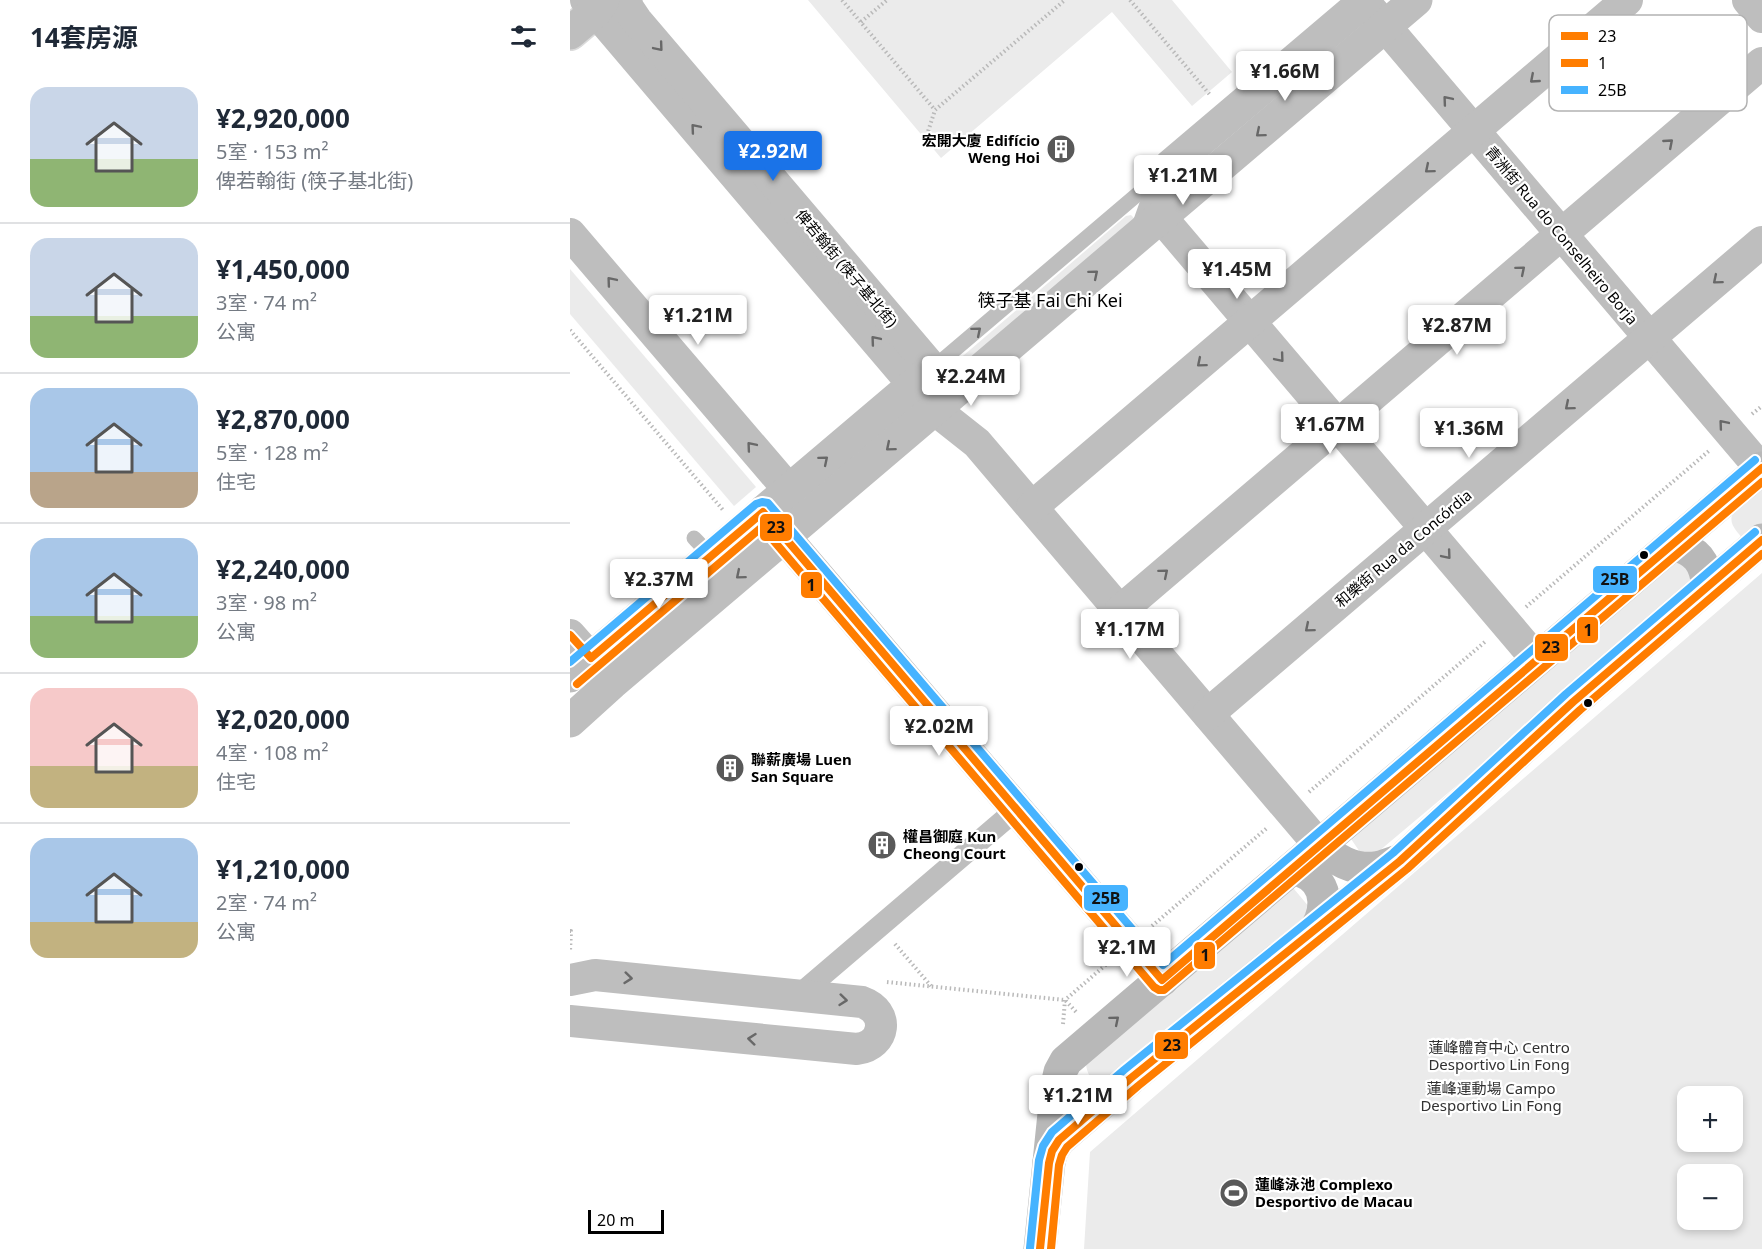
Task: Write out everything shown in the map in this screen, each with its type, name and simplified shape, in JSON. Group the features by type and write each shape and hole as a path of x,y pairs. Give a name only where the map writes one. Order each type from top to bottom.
{"main road":[{"path":"1066,1045 1162,980 1761,468"},
{"path":"1049,1163 1052,1151 1059,1140 1400,861 1573,702 1762,540"},
{"path":"1672,544 1695,554 1707,573 1708,586"},
{"path":"1319,845 1336,859 1355,867 1377,868 1400,861"},
{"path":"1293,869 1302,870 1320,885 1325,908 1316,929"},
{"path":"1066,1045 1070,1070 1075,1082 1094,1098 1106,1100"},
{"path":"1040,1249 1057,1084 1066,1061 1066,1045"}],"street":[{"path":"570,721 1416,0"},
{"path":"1609,15 1627,0"},
{"path":"1748,0 1762,17"},
{"path":"1154,223 1170,166 1364,1"},
{"name":"青洲街 Rua do Conselheiro Borja","path":"1364,1 1761,468"},
{"path":"570,33 602,3 944,401 977,443 1319,845"},
{"path":"1747,76 1762,63"},
{"path":"1032,507 1549,67"},
{"path":"1120,611 1706,111"},
{"path":"1154,223 1249,322 1537,660"},
{"path":"570,234 789,490"},
{"name":"和樂街 Rua da Concórdia","path":"1208,714 1762,242"},
{"path":"612,683 577,656 721,540 789,490 923,377"},
{"path":"721,540 784,537"},
{"path":"784,537 1162,980"},
{"path":"798,996 1017,809"},
{"path":"570,980 595,975 862,1002 869,1005 879,1016 881,1024 877,1039 872,1045 857,1049 570,1021"}],"lane":[{"path":"923,377 1170,166"}],"path":[{"path":"842,0 935,110"},
{"path":"861,22 887,0"},
{"path":"924,144 935,110 1065,0"},
{"path":"1130,0 1229,117"},
{"path":"570,330 721,540"},
{"path":"879,926 932,987 1065,1000 1762,406"},
{"path":"570,931 570,951"},
{"path":"1065,1000 1066,1045"}],"green space":[{"path":"808,0 1172,0 1232,72 1192,106 1112,12 941,158"},
{"path":"1131,215 1137,221 958,375 950,367 1126,216"},
{"path":"570,269 756,487 734,506 570,314"},
{"path":"1762,489 1762,532 1743,539 1733,525 1732,515"},
{"path":"1678,559 1700,581 1372,857 1362,855 1349,836"},
{"name":"蓮峰體育中心 Centro Desportivo Lin Fong","path":"1762,573 1762,1249 1084,1249 1090,1152"},
{"path":"1289,883 1315,914 1100,1085 1092,1079 1088,1074 1086,1064"}],"transit line":[{"name":"25B","path":"570,662 756,504 768,503 1163,965 1755,460"},
{"name":"23","path":"570,635 591,658 763,512 1162,980 1762,468"},
{"name":"1","path":"577,684 762,527 1154,987 1164,990 1762,482"},
{"name":"25B","path":"1030,1248 1039,1160 1043,1146 1052,1132 1124,1070 1393,853 1566,694 1755,532"},
{"name":"23","path":"1040,1249 1049,1163 1052,1151 1059,1140 1131,1078 1400,861 1573,702 1762,540"},
{"name":"1","path":"1051,1249 1059,1165 1067,1147 1138,1086 1407,869 1580,710 1762,554"}],"place":[{"name":"宏開大廈 Edifício Weng Hoi","path":"1061,149"},
{"name":"聯薪廣場 Luen San Square","path":"730,768"},
{"name":"權昌御庭 Kun Cheong Court","path":"882,845"},
{"name":"蓮峰泳池 Complexo Desportivo de Macau","path":"1234,1193"}],"district":[{"name":"筷子基 Fai Chi Kei","path":"1050,300"}],"park label":[{"name":"蓮峰運動場 Campo Desportivo Lin Fong","path":"1491,1096"}]}
